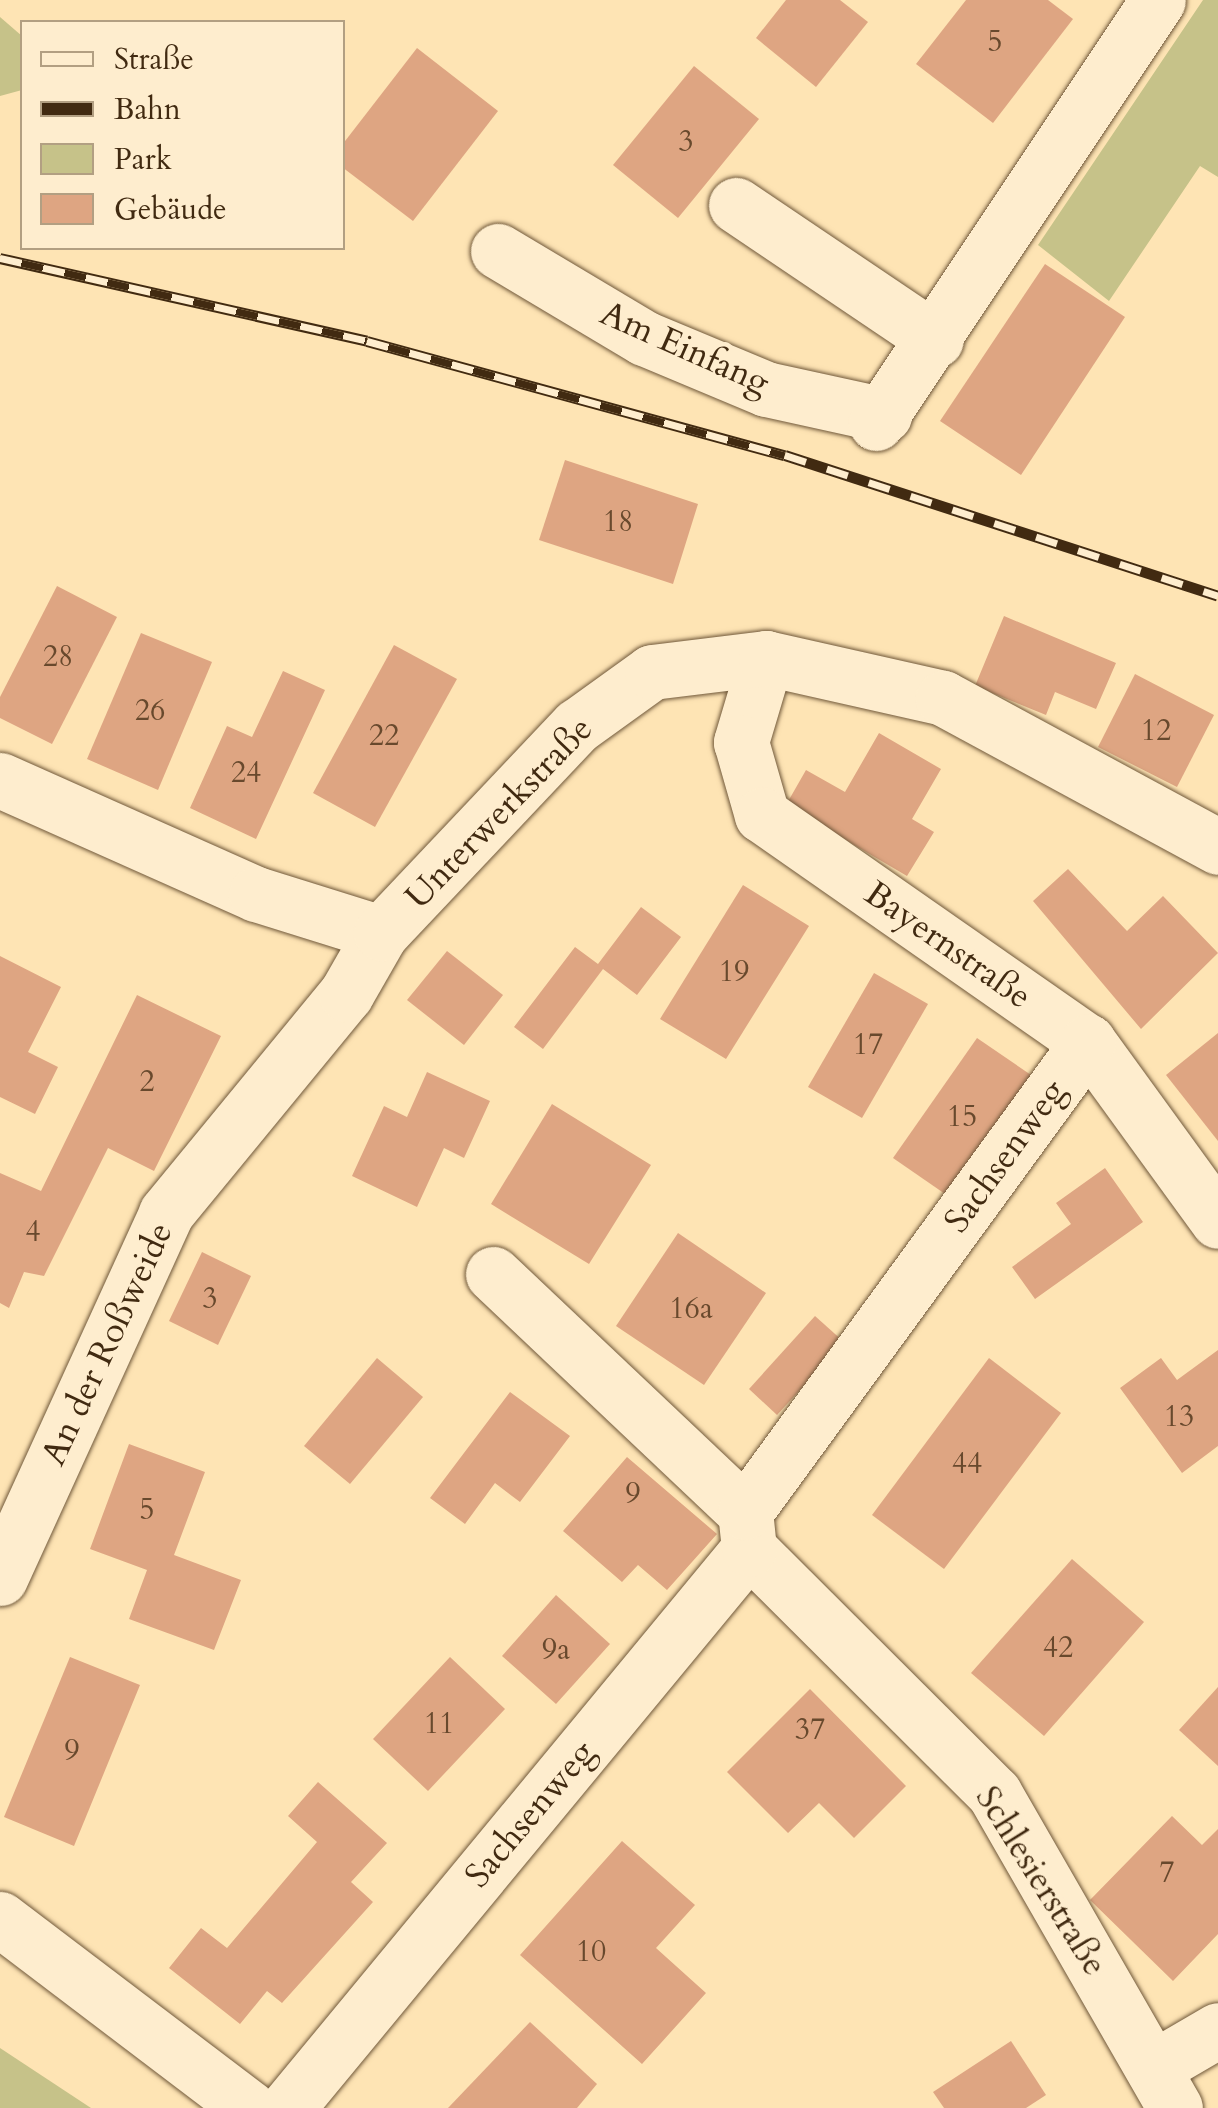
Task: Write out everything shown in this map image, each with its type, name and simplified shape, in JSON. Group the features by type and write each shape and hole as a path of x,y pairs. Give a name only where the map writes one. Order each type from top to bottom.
{"street":[{"name":"Am Einfang","path":"498,251 644,338 766,389 880,419 1158,0"},
{"path":"736,205 936,340"},
{"name":"Unterwerkstraße","path":"0,780 256,894 381,933 577,726 652,672 766,658 942,698 1218,847"},
{"name":"Bayernstraße","path":"766,658 742,742 762,815 1088,1042 1218,1220"},
{"name":"An der Roßweide","path":"0,1578 166,1212 346,994 381,933"},
{"name":"Sachsenweg","path":"287,2108 747,1530 1088,1042"},
{"path":"493,1274 747,1530"},
{"name":"Schlesierstraße","path":"747,1530 994,1793 1164,2088"},
{"path":"0,1919 249,2108"},
{"path":"1164,2088 1218,2030"}],"green space":[{"path":"1203,0 1218,0 1218,177 1200,166 1109,301 1038,245"},
{"path":"0,17 20,34 20,91 0,96"},
{"path":"0,2048 91,2108 0,2108"}],"building":[{"path":"786,0 840,0 868,22 816,87 756,38"},
{"path":"966,0 1048,0 1073,19 993,123 916,64"},
{"path":"417,48 498,111 413,221 345,169 345,141"},
{"path":"694,66 759,119 678,218 613,165"},
{"path":"1045,264 1125,317 1021,475 940,421"},
{"path":"565,460 698,504 673,584 539,540"},
{"path":"57,586 117,617 52,744 0,718 0,697"},
{"path":"1004,616 1116,663 1096,709 1055,692 1046,715 975,686"},
{"path":"141,633 212,662 158,790 87,759"},
{"path":"394,645 457,679 375,827 313,793"},
{"path":"283,671 325,690 256,839 190,808 227,726 252,737"},
{"path":"1135,674 1214,715 1177,787 1098,747"},
{"path":"879,733 941,769 912,819 934,832 907,876 786,805 806,770 845,792"},
{"path":"1068,869 1127,931 1163,896 1218,953 1141,1029 1033,901"},
{"path":"743,885 809,926 726,1059 660,1019"},
{"path":"641,907 681,937 637,995 603,969 543,1049 514,1027 575,947 598,964"},
{"path":"447,951 503,995 464,1045 407,1000"},
{"path":"0,956 61,987 28,1052 58,1067 35,1114 0,1097"},
{"path":"874,973 928,1004 862,1118 808,1087"},
{"path":"137,995 221,1036 154,1171 108,1148 44,1276 24,1272 9,1308 0,1303 0,1173 41,1191"},
{"path":"1218,1033 1218,1141 1166,1075"},
{"path":"977,1038 1031,1075 948,1196 893,1158"},
{"path":"427,1072 490,1101 464,1158 444,1148 417,1207 352,1176 384,1106 407,1117"},
{"path":"552,1104 651,1165 589,1264 491,1204"},
{"path":"1105,1168 1143,1222 1035,1299 1012,1267 1071,1224 1056,1203"},
{"path":"678,1233 766,1293 704,1385 616,1326"},
{"path":"202,1252 251,1276 218,1345 169,1321"},
{"path":"815,1316 844,1342 777,1415 749,1389"},
{"path":"1218,1350 1218,1446 1182,1473 1120,1388 1161,1358 1177,1380"},
{"path":"377,1358 423,1397 350,1484 304,1446"},
{"path":"989,1358 1061,1413 944,1569 872,1515"},
{"path":"510,1392 570,1436 520,1502 495,1483 465,1524 430,1498"},
{"path":"129,1444 205,1472 174,1555 241,1580 214,1650 129,1619 147,1570 90,1549"},
{"path":"627,1457 717,1534 667,1590 638,1565 622,1582 563,1531"},
{"path":"1072,1559 1144,1622 1044,1736 971,1673"},
{"path":"556,1595 610,1644 556,1704 502,1656"},
{"path":"70,1657 140,1685 74,1846 4,1817"},
{"path":"450,1657 505,1709 428,1791 373,1739"},
{"path":"1218,1687 1218,1766 1179,1730"},
{"path":"810,1689 906,1786 854,1838 819,1803 788,1833 727,1772"},
{"path":"318,1782 387,1843 351,1882 373,1902 282,2003 267,1991 240,2024 169,1968 201,1928 227,1948 317,1842 288,1816"},
{"path":"1172,1816 1202,1845 1218,1829 1218,1934 1173,1981 1090,1900"},
{"path":"622,1841 695,1905 656,1948 706,1993 642,2064 520,1955"},
{"path":"530,2022 597,2084 577,2108 448,2108"},
{"path":"1011,2041 1046,2095 1026,2108 944,2108 933,2092"}],"railway":[{"path":"0,258 367,341 785,455 1218,596"}]}
